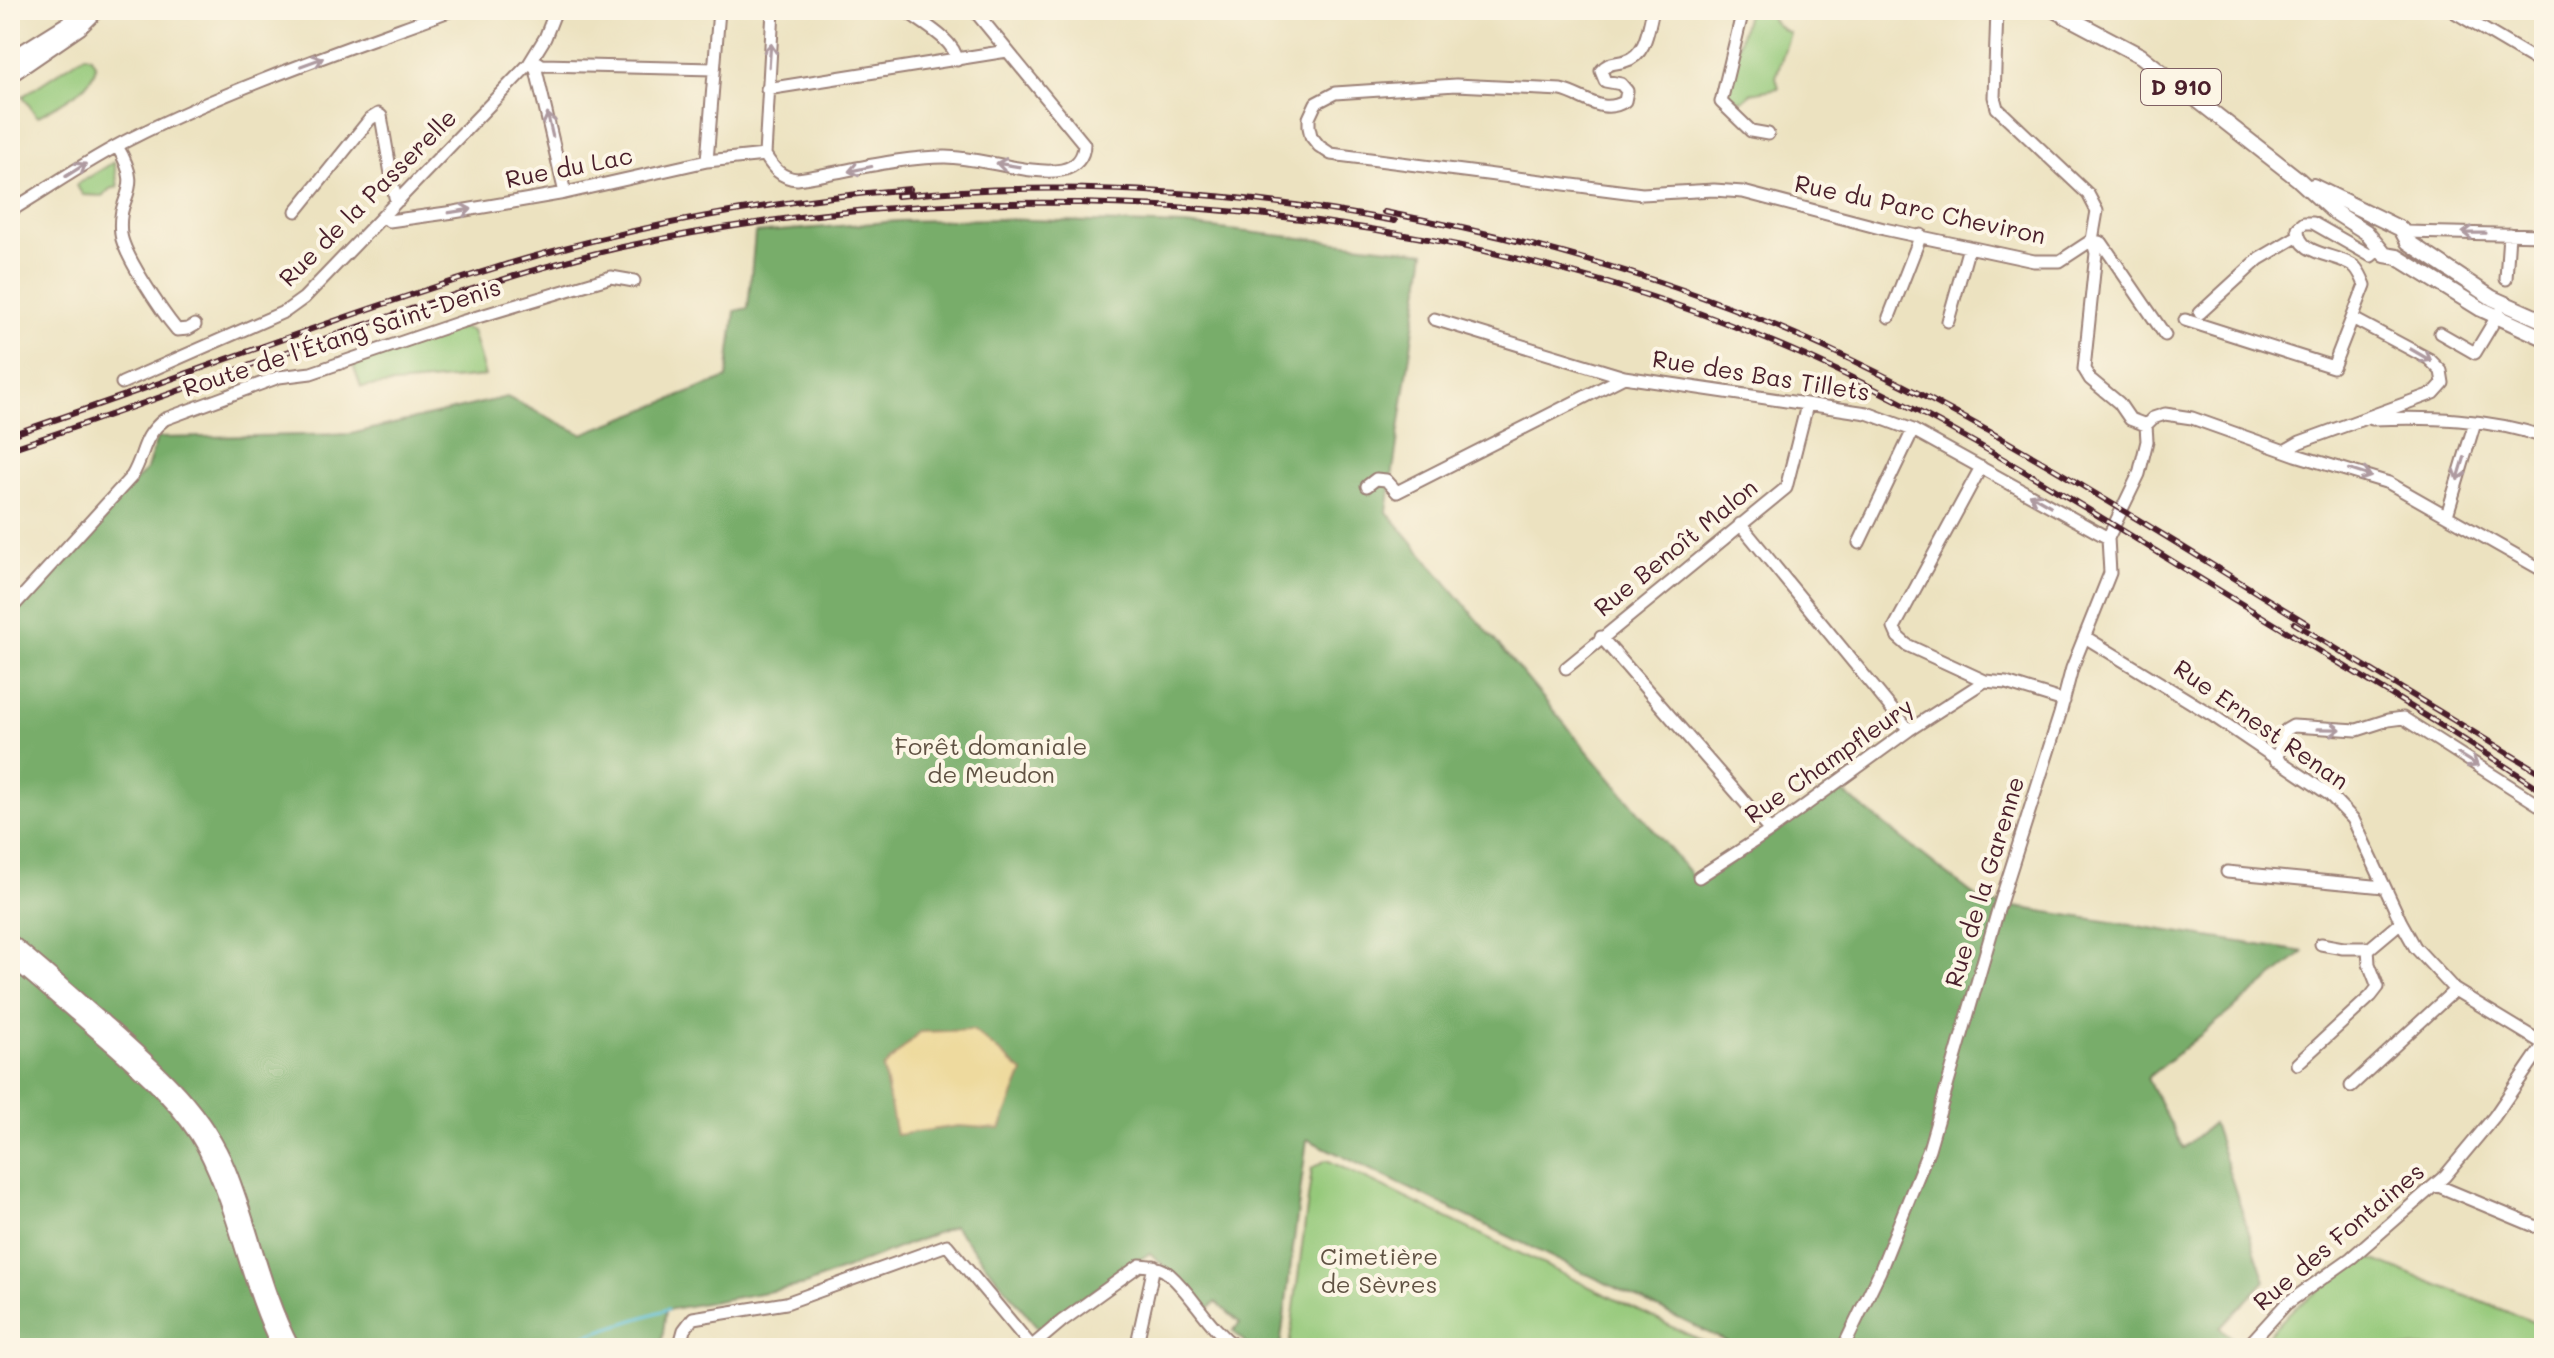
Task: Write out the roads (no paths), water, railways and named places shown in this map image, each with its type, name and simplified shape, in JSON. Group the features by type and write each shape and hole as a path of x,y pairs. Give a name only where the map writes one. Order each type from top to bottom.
{"main road":[{"path":"10,60 90,10"},
{"path":"10,75 80,27 97,10"},
{"name":"D 910","path":"2054,10 2141,56 2298,179 2333,211 2366,232 2385,255 2397,257 2497,315 2544,338"},
{"name":"D 910","path":"2298,179 2401,233 2492,298 2544,321"},
{"path":"2378,246 2380,231 2401,233 2405,250 2397,257"},
{"path":"10,942 158,1072 190,1107 227,1168 272,1306 292,1348"},
{"path":"10,957 150,1078 174,1103 196,1135 220,1183 258,1300 280,1348"}],"street":[{"path":"10,211 117,146 247,86 452,10"},
{"name":"Rue de la Passerelle","path":"122,383 286,311 326,277 533,59 556,10"},
{"path":"707,161 719,10"},
{"path":"773,10 765,155 775,170 791,179 937,158 967,158 1054,170 1071,166 1081,157 1084,144 974,10"},
{"path":"905,10 947,43 956,53 957,60"},
{"name":"Rue du Parc Cheviron","path":"1653,10 1640,52 1625,61 1608,64 1601,71 1605,81 1621,84 1627,91 1625,101 1616,107 1601,107 1577,94 1561,90 1456,85 1335,93 1316,103 1309,118 1311,136 1331,154 1558,184 1642,194 1714,190 1743,192 1884,229 2047,262 2069,257 2092,240"},
{"path":"1743,10 1721,102 1751,131 1768,134"},
{"path":"1997,10 1995,104 2009,122 2094,203 2097,211 2092,240 2096,253 2084,369 2090,379 2119,403 2130,419 2146,425 2153,418 2165,414 2192,418 2389,483 2544,571"},
{"path":"2451,10 2544,65"},
{"path":"767,89 1007,51"},
{"path":"533,59 542,65 714,69"},
{"path":"533,59 565,193"},
{"path":"296,211 370,119 378,114 381,116 395,197 399,200"},
{"path":"117,146 128,163 132,183 121,219 124,247 177,330 195,325"},
{"name":"Rue du Lac","path":"384,217 389,221 441,214 565,193 707,161 765,155"},
{"path":"2185,320 2333,367 2365,285 2355,267 2303,245 2298,228 2304,223 2313,223 2366,255 2371,256 2378,246"},
{"path":"2401,233 2544,235"},
{"path":"2506,279 2509,234"},
{"path":"1889,317 1921,235"},
{"path":"2200,313 2259,259 2298,236"},
{"path":"2092,240 2102,243 2165,335"},
{"path":"1948,321 1969,247"},
{"name":"Route de l'Étang Saint-Denis","path":"10,610 132,476 142,459 143,446 150,430 165,419 279,377 311,373 566,290 611,277 634,281"},
{"path":"2440,333 2475,353 2497,315"},
{"path":"2286,450 2300,442 2434,393 2443,383 2436,365 2429,359 2352,318"},
{"name":"Rue des Bas Tillets","path":"1434,319 1624,377 1867,413 1913,430 2108,538"},
{"path":"1367,486 1376,479 1386,480 1397,492 1624,377"},
{"name":"Rue Benoît Malon","path":"1566,668 1786,488 1807,405"},
{"path":"2363,419 2422,418 2475,422 2544,437"},
{"path":"2447,515 2475,422"},
{"name":"Rue de la Garenne","path":"1843,1348 1880,1271 1929,1149 2072,668 2110,573 2108,538 2139,474 2147,441 2146,425"},
{"path":"1859,543 1913,430"},
{"path":"1981,467 1894,628 1907,645 1985,681 2006,683 2064,701"},
{"path":"1740,524 1909,730"},
{"path":"1601,637 1770,831"},
{"name":"Rue Ernest Renan","path":"2085,637 2212,715 2330,795 2353,819 2415,947 2455,990 2544,1044"},
{"name":"Rue Champfleury","path":"1699,877 1770,831 1909,730 1985,681"},
{"path":"2276,760 2286,730 2293,726 2357,730 2403,718 2544,808"},
{"path":"2227,872 2384,887"},
{"path":"2321,944 2368,948 2401,922"},
{"path":"2297,1064 2378,987 2369,964 2368,948"},
{"path":"2351,1086 2455,990"},
{"name":"Rue des Fontaines","path":"2246,1348 2286,1304 2351,1258 2436,1185 2479,1138 2544,1044"},
{"path":"2436,1185 2544,1230"},
{"path":"679,1348 684,1330 693,1318 786,1303 947,1245 1031,1347 1140,1265 1154,1266 1168,1273 1209,1324 1237,1348"},
{"path":"1136,1348 1154,1266"}],"waterway":[{"path":"547,1348 668,1309"}],"railway":[{"path":"10,435 373,308 546,253 700,217 805,200 910,189"},
{"path":"897,196 1022,189 1147,191 1272,202 1395,221"},
{"path":"10,449 382,319 526,273 618,248 757,223 900,208 1046,203 1193,208 1339,224 1483,251 1622,287 1756,335 1815,361 1931,418 2043,482 2544,792"},
{"path":"1384,212 1526,243 1619,269 1711,300 1829,349 1970,421 2038,460 2308,624"},
{"path":"2294,623 2544,775"}],"park label":[{"name":"Forêt domaniale de Meudon","path":"991,761"},
{"name":"Cimetière de Sèvres","path":"1379,1271"}]}
